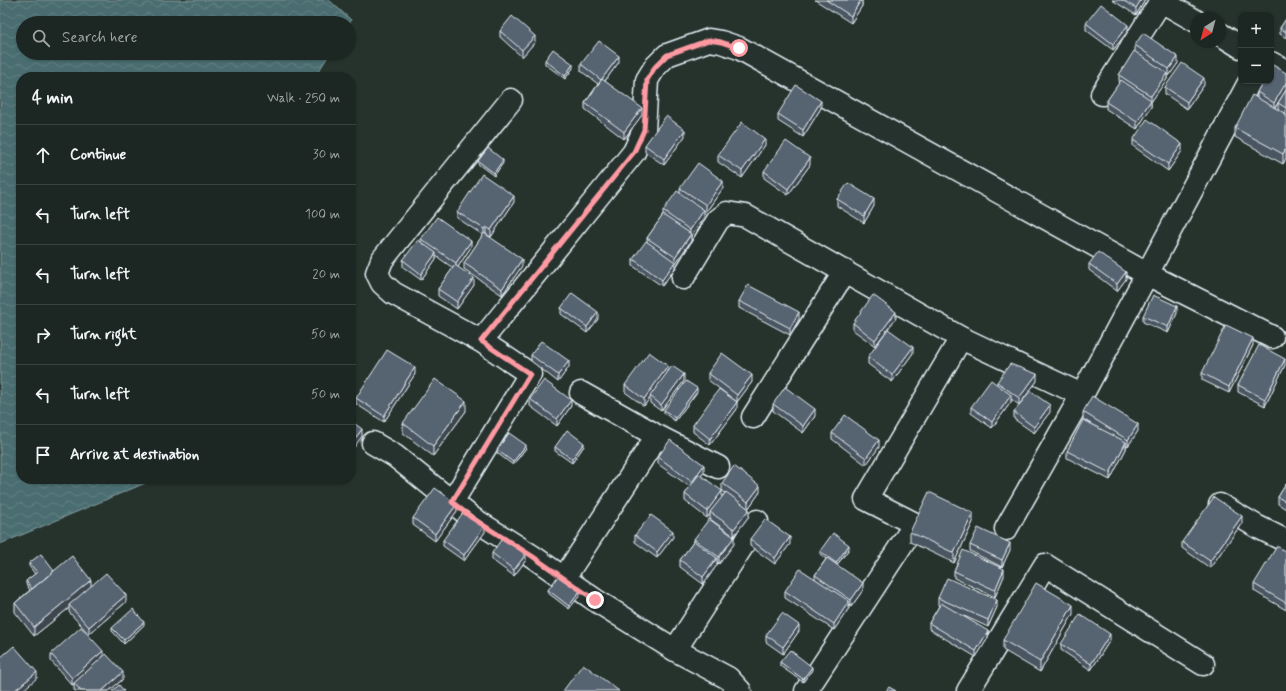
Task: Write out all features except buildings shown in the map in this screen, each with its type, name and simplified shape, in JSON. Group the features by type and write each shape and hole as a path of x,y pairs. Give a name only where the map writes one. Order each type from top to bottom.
{"street":[{"path":"1102,94 1161,0 1190,17"},
{"path":"1226,37 1238,44"},
{"path":"481,341 634,152 644,130 647,80 655,67 667,55 709,40 739,48 1147,274 1272,337"},
{"path":"1274,65 1286,72"},
{"path":"1006,529 1082,395 1248,84"},
{"path":"452,502 530,374 481,341 393,293 382,283 377,273 382,260 511,100"},
{"path":"683,278 718,220 727,213 746,216 845,271 960,338 1082,395"},
{"path":"753,417 845,271"},
{"path":"806,691 915,524 866,499 960,338"},
{"path":"581,393 652,433 718,467"},
{"path":"564,578 651,445 654,438 652,433"},
{"path":"372,443 396,456 472,518 532,556 595,600 675,650 728,678 740,691"},
{"path":"1220,505 1286,541"},
{"path":"675,650 757,521"},
{"path":"968,691 1045,565 1203,664"}],"water":[{"path":"0,0 329,0 347,16 16,16 16,60 326,60 318,72 16,72 16,484 143,484 0,544"}],"route":[{"path":"595,600 532,556 472,518 452,502 530,374 481,341 634,152 644,130 647,80 655,67 667,55 709,40 739,48"}]}
